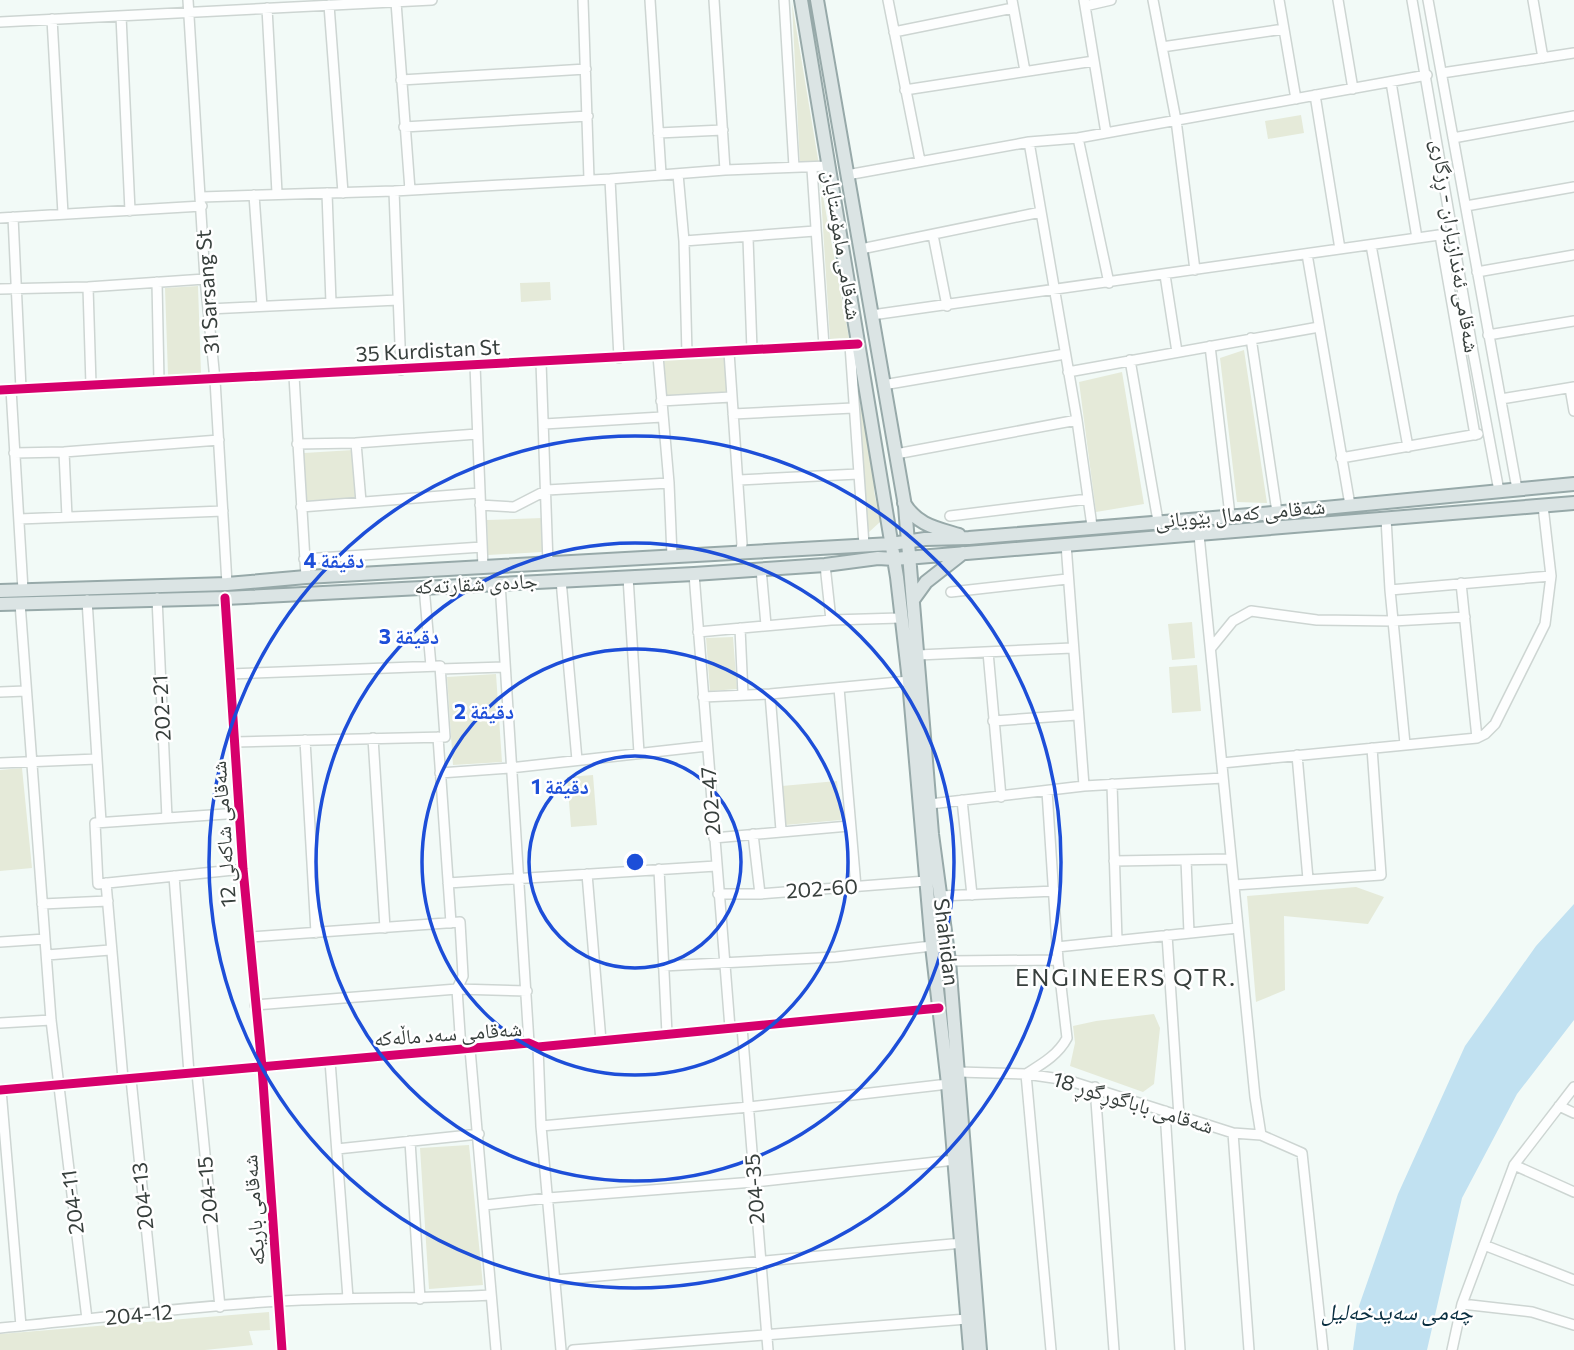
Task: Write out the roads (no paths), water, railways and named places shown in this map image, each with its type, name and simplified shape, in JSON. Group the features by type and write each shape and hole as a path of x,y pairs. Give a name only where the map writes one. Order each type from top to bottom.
{"main road":[{"name":"شەقامی مامۆستایان","path":"801,0 854,345 894,559 927,835"},
{"name":"شەقامی مامۆستایان","path":"817,0 904,503 908,558"},
{"name":"شەقامی کەمال بێویانی","path":"907,542 1262,514 1574,484"},
{"path":"1558,485 1562,490 1560,504"},
{"path":"904,503 922,523 969,538"},
{"name":"شەقامی کەمال بێویانی","path":"908,558 1574,503"},
{"path":"1262,514 1259,519 1264,530"},
{"name":"جادەی شقارتەکە","path":"0,604 21,597 306,577 907,542"},
{"path":"913,600 926,582 964,553"},
{"name":"جادەی شقارتەکە","path":"0,591 21,597 87,600 225,598 694,574 825,565 878,558 908,558"},
{"name":"Shahidan","path":"908,558 930,804 927,835 940,896 949,961 980,1350"},
{"path":"442,570 444,586"},
{"path":"927,835 926,881 948,1084 970,1350"}],"street":[{"name":"31 Sarsang St","path":"188,0 227,584"},
{"path":"0,22 432,0"},
{"path":"583,0 589,179"},
{"path":"650,0 661,174"},
{"path":"714,0 725,170"},
{"path":"784,0 794,167"},
{"path":"888,0 920,161"},
{"path":"1106,133 1085,3 1111,0"},
{"path":"1153,0 1176,120 1195,270"},
{"path":"1279,0 1296,99"},
{"path":"1338,0 1353,89"},
{"name":"شەقامی ئەندازیاران - ڕزگاری","path":"1412,0 1499,491"},
{"name":"شەقامی ئەندازیاران - ڕزگاری","path":"1430,0 1517,489"},
{"path":"1533,0 1543,58"},
{"path":"396,2 410,190"},
{"path":"894,32 1012,4 1026,71"},
{"path":"329,5 343,193"},
{"path":"267,8 277,193"},
{"path":"121,16 130,211"},
{"path":"52,19 63,214"},
{"path":"1162,47 1284,29"},
{"path":"1442,74 1574,53"},
{"path":"905,90 1094,61"},
{"path":"401,80 586,69"},
{"path":"847,174 1029,142 1078,138 1427,75"},
{"path":"1391,82 1417,238"},
{"path":"1315,95 1340,249"},
{"path":"404,127 588,116"},
{"path":"1453,138 1574,116"},
{"path":"658,132 723,131"},
{"path":"1078,138 1110,283"},
{"path":"1029,142 1077,420 1092,526"},
{"path":"0,218 130,211 277,193 394,191 828,166"},
{"path":"812,169 824,346"},
{"path":"678,174 684,241 687,354"},
{"path":"1444,180 1460,176"},
{"path":"610,179 619,358"},
{"path":"1466,206 1574,187"},
{"path":"394,191 401,370"},
{"path":"327,193 331,303"},
{"path":"254,195 262,306"},
{"path":"861,249 1041,212"},
{"name":"204-11","path":"13,217 17,288 14,453 26,691 51,1020 87,1320"},
{"path":"684,241 815,232"},
{"path":"872,315 1453,233"},
{"path":"933,234 947,306"},
{"path":"1440,235 1475,435"},
{"path":"748,237 752,350"},
{"path":"1371,245 1408,447"},
{"path":"1307,254 1350,505"},
{"path":"1477,272 1574,255"},
{"path":"1164,275 1177,352"},
{"path":"0,289 88,287 205,279"},
{"path":"157,282 159,382"},
{"path":"88,287 91,386"},
{"path":"208,309 398,300"},
{"path":"1488,335 1574,321"},
{"path":"1068,373 1319,327"},
{"path":"1251,338 1277,512"},
{"path":"854,345 853,408 864,545"},
{"name":"35 Kurdistan St","path":"0,390 854,345"},
{"path":"1210,345 1230,515"},
{"path":"729,352 739,480 740,553"},
{"path":"883,385 1065,354"},
{"path":"657,356 669,483 672,556"},
{"path":"1130,360 1158,521"},
{"path":"541,362 548,564"},
{"path":"475,365 482,568"},
{"path":"294,376 306,577"},
{"path":"1501,399 1572,388 1574,411"},
{"path":"661,401 732,397"},
{"path":"733,414 853,408"},
{"path":"544,424 662,417"},
{"path":"896,454 1077,420"},
{"path":"1341,458 1488,433"},
{"path":"297,443 356,443 477,434"},
{"path":"14,453 64,452 219,440"},
{"path":"356,443 361,502"},
{"path":"64,452 67,517"},
{"path":"739,480 858,474"},
{"path":"480,505 514,508 547,490 669,483"},
{"path":"301,507 479,493"},
{"path":"950,516 1088,499"},
{"path":"1222,763 1477,738 1485,734 1494,724 1541,634 1548,613 1551,576 1543,506"},
{"path":"19,519 223,511"},
{"path":"1386,518 1405,744"},
{"path":"1199,534 1261,1135"},
{"path":"1066,544 1084,786"},
{"path":"304,559 482,547"},
{"path":"825,565 831,620"},
{"path":"761,569 766,625"},
{"name":"202-47","path":"694,574 730,1028"},
{"path":"1390,590 1551,576"},
{"path":"628,577 639,753"},
{"path":"951,592 1067,579"},
{"path":"561,580 577,761"},
{"path":"500,583 518,878 561,1350"},
{"path":"1461,583 1477,738"},
{"path":"235,742 445,737 424,587"},
{"name":"202-21","path":"157,598 167,818"},
{"name":"شەقامی شاکەلی 12","path":"225,598 243,869 262,1067"},
{"path":"87,600 101,822 240,813"},
{"path":"1211,648 1233,621 1251,611 1317,620 1393,621 1465,617"},
{"path":"698,632 831,620 900,618"},
{"path":"740,628 743,695"},
{"path":"918,655 1072,648"},
{"path":"988,652 1000,797"},
{"path":"230,674 504,667"},
{"path":"703,697 770,694 909,681"},
{"path":"839,688 856,887"},
{"path":"0,692 26,691"},
{"path":"770,694 781,830"},
{"path":"993,721 1077,715"},
{"path":"438,737 451,923"},
{"path":"373,738 386,928"},
{"path":"305,740 316,933"},
{"path":"440,773 707,746"},
{"path":"1234,885 1381,874 1372,748"},
{"path":"1297,755 1308,879"},
{"path":"0,763 97,759"},
{"path":"930,804 1084,786 1223,778"},
{"path":"1112,784 1117,941"},
{"path":"1047,791 1058,960 1067,1038 1052,1057 1026,1074 1051,1350"},
{"path":"962,800 972,895"},
{"name":"204-13","path":"101,822 95,823 98,884 106,883 110,950 155,1313"},
{"path":"714,838 849,826"},
{"path":"753,834 760,894"},
{"path":"1114,861 1231,859"},
{"path":"1186,860 1189,933"},
{"path":"448,883 716,866"},
{"path":"106,883 243,869"},
{"path":"659,869 667,1034"},
{"path":"587,874 601,1041"},
{"name":"204-15","path":"174,876 220,1307"},
{"name":"202-60","path":"718,894 760,894 926,881"},
{"path":"940,896 1055,891"},
{"path":"43,904 108,901"},
{"path":"250,937 460,922 463,976 457,989 479,1134 496,1350"},
{"path":"1057,947 1238,928"},
{"path":"1167,936 1179,1116"},
{"path":"0,942 45,939"},
{"path":"663,966 836,957 932,946"},
{"path":"47,956 110,950"},
{"path":"949,961 1058,960"},
{"path":"255,1005 457,989 527,991"},
{"name":"شەقامی سەد ماڵەکە","path":"0,1090 466,1049 601,1041 939,1008"},
{"path":"0,1023 51,1020"},
{"name":"204-35","path":"742,1027 768,1350"},
{"path":"330,1061 348,1298"},
{"name":"شەقامی باریکە","path":"262,1067 282,1350"},
{"name":"شەقامی باباگوڕگوڕ 18","path":"959,1072 1026,1074 1067,1080 1233,1133 1261,1135 1302,1153 1323,1350"},
{"path":"541,1126 748,1107 948,1084"},
{"path":"1095,1087 1114,1350"},
{"path":"1451,1350 1462,1304 1514,1165 1574,1087"},
{"path":"0,1090 21,1326"},
{"path":"1559,1106 1574,1113"},
{"path":"1165,1111 1180,1350"},
{"path":"1233,1133 1249,1350"},
{"path":"337,1149 479,1134"},
{"path":"411,1142 420,1300"},
{"path":"485,1205 754,1182 955,1160"},
{"path":"1514,1165 1574,1192"},
{"path":"555,1280 962,1243"},
{"path":"1484,1245 1574,1279"},
{"name":"204-12","path":"0,1328 278,1301 348,1298 420,1300 491,1295"},
{"path":"1462,1304 1532,1312 1574,1325"},
{"path":"573,1350 967,1319"}],"water":[{"name":"چەمی سەیدخەلیل","path":"1574,904 1574,1020 1517,1094 1462,1198 1427,1350 1353,1350 1359,1306 1398,1194 1465,1046 1536,946"}],"district":[{"name":"ENGINEERS QTR.","path":"1126,978"}]}
